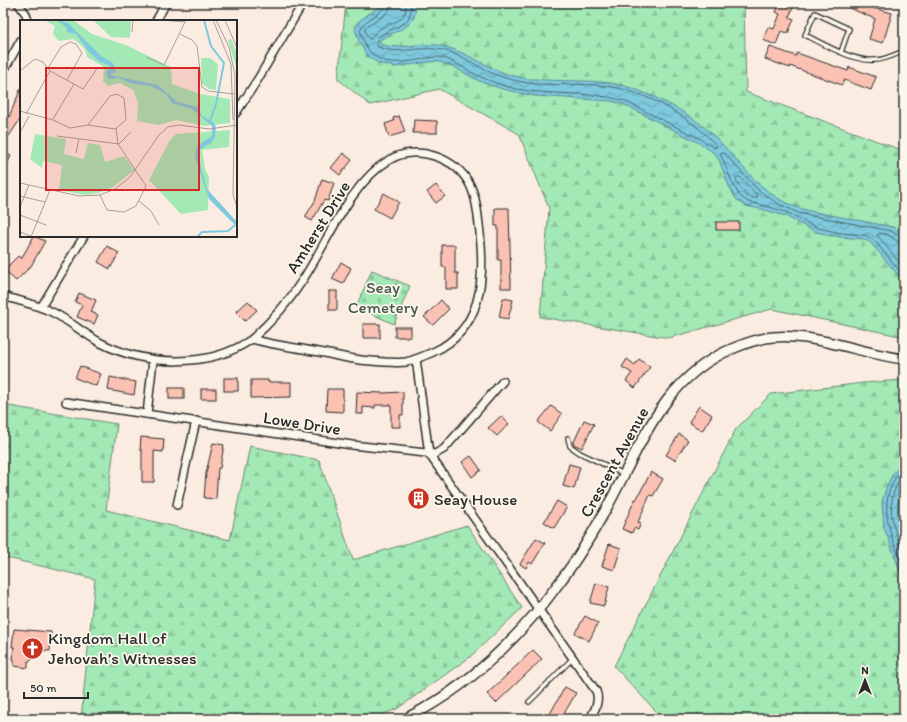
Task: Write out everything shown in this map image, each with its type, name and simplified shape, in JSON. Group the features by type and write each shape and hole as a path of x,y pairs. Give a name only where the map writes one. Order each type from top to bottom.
{"street":[{"path":"18,3 29,20"},
{"path":"157,20 166,3"},
{"path":"237,111 303,3"},
{"path":"3,72 20,42"},
{"name":"Amherst Drive","path":"3,296 41,308 60,316 89,336 112,348 132,355 154,360 183,360 207,357 235,349 252,339 266,326 294,293 317,257 342,212 365,181 378,167 389,160 409,154 424,154 440,158 448,162 462,174 470,184 480,228 482,272 481,284 475,308 470,319 456,338 424,356 399,362 355,360 315,351 265,343 252,339"},
{"path":"41,308 83,237"},
{"name":"Crescent Avenue","path":"405,719 436,701 482,667 502,649 539,609 585,545 645,433 665,403 696,371 711,360 733,348 763,338 792,337 846,346 874,354 904,360"},
{"path":"416,359 429,454 539,609 597,694 597,703 590,719"},
{"path":"147,414 154,360"},
{"path":"429,454 435,454 444,449 503,381"},
{"name":"Lowe Drive","path":"66,402 352,445 429,454"},
{"path":"177,505 196,421"}],"lane":[{"path":"841,52 849,29 815,13 805,35 841,52 856,58 873,61 885,59 904,51"},
{"path":"568,438 570,446 580,453 624,474"},
{"path":"529,702 573,658"}],"green space":[{"path":"346,3 744,3 746,92 904,151 904,337 772,309 669,338 540,317 549,208 519,134 439,89 370,105 338,79"},
{"name":"Seay Cemetery","path":"372,270 410,286 394,324 356,307"},
{"path":"904,380 904,719 663,719 614,666 736,429 771,394 863,383"},
{"path":"3,405 117,424 106,510 230,540 250,446 319,460 353,560 467,525 522,608 470,657 397,709 370,719 81,719 95,579 3,557"}],"water":[{"path":"383,3 415,3 415,12 410,23 380,40 380,44 394,47 430,44 447,47 497,70 520,78 612,83 637,90 675,108 702,125 710,132 751,176 779,199 793,206 807,210 893,227 902,233 904,237 904,282 870,242 863,239 840,237 816,232 785,216 746,206 736,199 728,184 719,160 714,153 701,144 623,104 611,101 534,96 502,89 479,81 452,66 436,61 394,67 378,63 367,56 355,30 359,21"},
{"path":"904,461 904,582 884,527 882,502 887,485 893,474"}],"building":[{"path":"780,3 795,3 789,17 794,19 788,33 781,31 776,45 763,40 768,27 774,29 780,14 776,12"},
{"path":"838,3 872,3 870,7 892,13 883,43 869,39 875,19"},
{"path":"770,47 796,56 797,53 848,71 849,67 876,77 871,90 844,80 842,85 790,66 790,68 765,59"},
{"path":"20,90 20,120 9,136 3,132 3,123 8,116 9,117"},
{"path":"399,116 405,132 389,137 385,124 394,121 393,118"},
{"path":"414,120 437,121 437,133 413,133"},
{"path":"3,152 11,156 3,172"},
{"path":"343,153 352,160 340,175 331,168"},
{"path":"322,179 334,183 328,201 324,200 312,221 305,217 315,201"},
{"path":"436,185 445,196 436,203 427,192"},
{"path":"384,193 399,202 390,218 374,209"},
{"path":"495,208 509,208 511,288 501,288 501,260 498,260 498,226 495,226"},
{"path":"716,222 739,222 739,230 716,230"},
{"path":"33,237 45,241 31,266 16,281 4,270 18,256 21,259"},
{"path":"442,245 455,245 455,273 458,273 458,289 446,289 446,267 442,267"},
{"path":"107,246 119,253 110,269 98,262"},
{"path":"341,262 351,268 343,284 332,279"},
{"path":"329,291 337,291 337,310 329,310"},
{"path":"79,293 96,300 91,312 98,315 94,324 77,317 82,305 75,302"},
{"path":"503,298 513,300 508,319 499,317"},
{"path":"441,300 449,309 433,325 424,317"},
{"path":"248,301 257,310 245,321 236,312"},
{"path":"363,324 380,324 380,338 363,338"},
{"path":"395,327 411,327 411,337 395,337"},
{"path":"627,359 635,365 639,359 650,367 635,388 626,381 632,373 622,367"},
{"path":"80,366 101,374 96,386 75,378"},
{"path":"110,377 136,382 134,395 108,390"},
{"path":"224,378 238,378 238,391 224,391"},
{"path":"251,380 291,382 291,397 251,398"},
{"path":"169,388 184,388 184,399 169,399"},
{"path":"201,389 216,389 216,399 201,399"},
{"path":"327,389 343,389 343,412 326,411"},
{"path":"357,392 403,392 403,415 400,415 400,427 391,427 391,405 375,405 375,408 363,407 363,414 356,414"},
{"path":"551,406 562,414 550,431 538,422"},
{"path":"699,406 712,415 702,431 689,422"},
{"path":"501,416 509,424 497,436 488,428"},
{"path":"584,420 594,424 582,448 573,444"},
{"path":"679,434 688,440 675,460 666,455"},
{"path":"141,437 164,439 163,452 154,451 154,482 142,482 142,450 140,450"},
{"path":"213,443 224,445 220,468 218,468 216,499 204,498 206,473"},
{"path":"471,456 481,470 472,477 462,462"},
{"path":"569,464 580,467 574,489 563,486"},
{"path":"651,472 663,479 653,496 650,495 638,522 641,523 638,530 634,528 632,533 622,529 635,499 636,500"},
{"name":"Seay House","path":"413,492 423,492 423,507 413,507"},
{"path":"557,501 567,507 554,528 544,522"},
{"path":"536,538 545,543 532,564 529,562 526,568 520,564"},
{"path":"609,544 621,548 614,570 602,566"},
{"path":"596,583 609,587 604,606 590,603"},
{"path":"585,616 598,623 589,641 575,633"},
{"name":"Kingdom Hall of Jehovah’s Witnesses","path":"14,629 51,632 50,651 32,650 31,661 28,661 28,668 14,666 14,647 12,647"},
{"path":"533,650 542,659 496,703 487,694"},
{"path":"565,687 576,693 561,719 547,719"}],"place":[{"name":"Seay House","path":"418,499"},
{"name":"Kingdom Hall of Jehovah’s Witnesses","path":"32,648"}]}
